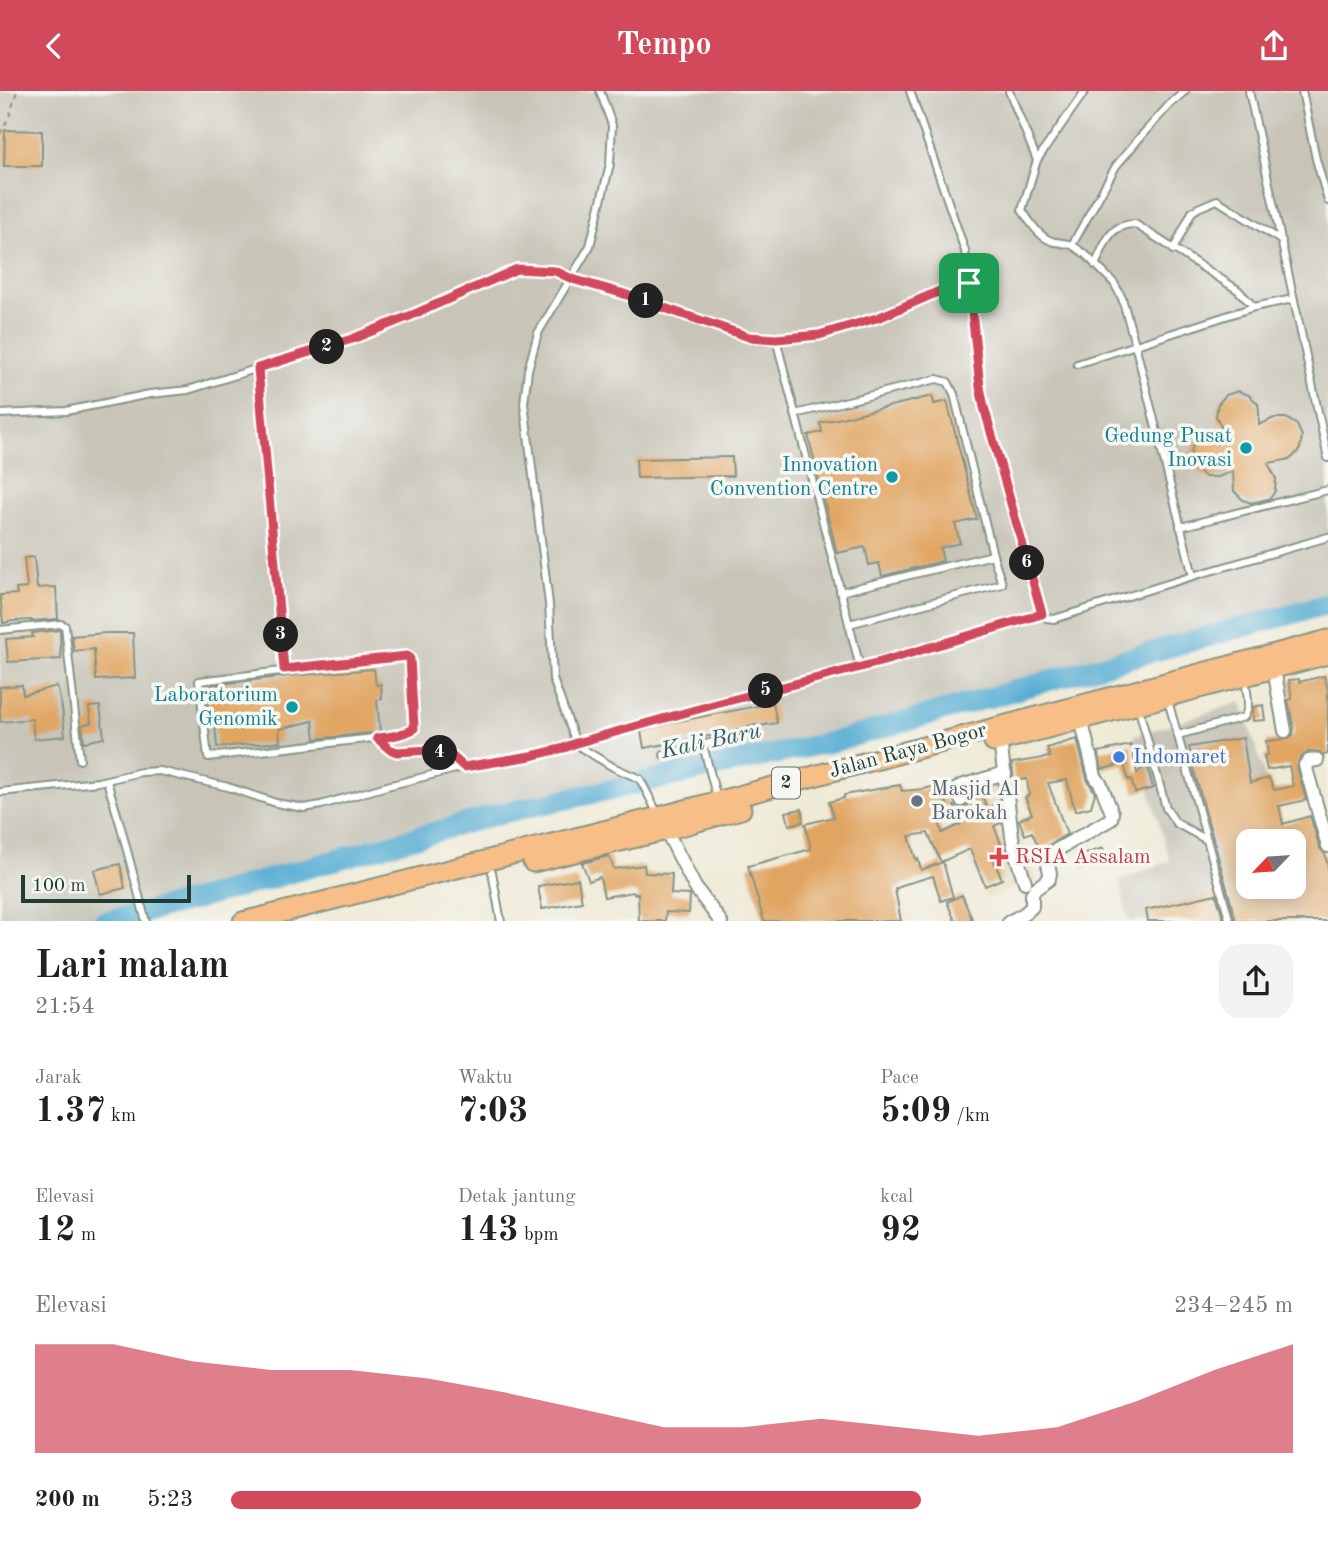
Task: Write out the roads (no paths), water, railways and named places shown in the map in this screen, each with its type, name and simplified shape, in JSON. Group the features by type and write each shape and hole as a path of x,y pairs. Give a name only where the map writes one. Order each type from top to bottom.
{"highway":[{"name":"Jalan Raya Bogor","path":"302,921 1165,690 1328,640"},
{"name":"Jalan Raya Bogor","path":"719,808 1138,704 1165,690 1245,676 1328,654"},
{"name":"Jalan Raya Bogor","path":"247,921 663,823"}],"street":[{"path":"1274,669 1285,731"},
{"path":"1011,921 1032,907 1032,894 1035,889 1049,879 1046,856 1111,820 1112,813 1095,776 1081,719"},
{"path":"1000,740 1015,852 1025,882"},
{"path":"1317,760 1309,761 1305,765 1324,813 1328,846"},
{"path":"961,800 957,789 961,786 1005,773"},
{"path":"663,823 695,887 720,921"}],"lane":[{"path":"600,91 612,125 610,164 590,246 538,333 528,370 524,403 549,604 553,679 576,743 613,767 640,779 663,823"},
{"path":"910,91 965,251 984,407 1042,614 1054,619 1328,537"},
{"path":"1009,91 1037,160"},
{"path":"1085,91 1037,160 1023,210 1033,226 1044,236 1053,242 1072,245 1095,265 1114,283 1122,298 1193,576"},
{"path":"1072,245 1116,166 1170,104 1185,91"},
{"path":"1249,91 1328,457"},
{"path":"1302,91 1328,201"},
{"path":"1173,250 1192,212 1217,200 1282,241"},
{"path":"1095,265 1113,229 1125,224 1135,224 1238,290 1254,307"},
{"path":"0,414 66,411 150,394 188,390 352,339 517,269 555,271 749,337 776,339 819,335 880,317 956,284 969,283"},
{"path":"1077,364 1254,307 1293,299"},
{"path":"776,339 860,667"},
{"path":"258,368 284,669"},
{"path":"795,414 937,380 948,382 954,394 1002,584 849,624"},
{"path":"1180,527 1328,490"},
{"path":"840,592 993,555"},
{"path":"0,792 107,781 141,772 169,772 276,803 304,808 464,767 531,756 860,667 1042,614"},
{"path":"0,630 61,624 65,626 80,760"},
{"path":"407,656 410,659 414,729 377,738 208,757 199,681 284,669 407,656"},
{"path":"1178,734 1244,717 1248,698 1245,676"},
{"path":"1165,690 1230,921"},
{"path":"1138,704 1166,808 1176,823 1207,840"},
{"path":"664,755 756,731"},
{"path":"377,738 389,749 397,752 430,750 452,756 464,767"},
{"path":"703,745 719,808"},
{"path":"107,781 146,921"},
{"path":"492,872 501,921"}],"waterway":[{"name":"Kali Baru","path":"107,921 198,899 502,813 840,740 1328,604"}],"place":[{"name":"Gedung Pusat Inovasi","path":"1246,448"},
{"name":"Innovation Convention Centre","path":"892,477"},
{"name":"Laboratorium Genomik","path":"292,707"},
{"name":"Indomaret","path":"1119,757"},
{"name":"Masjid Al Barokah","path":"917,801"},
{"name":"RSIA Assalam","path":"999,857"}]}
